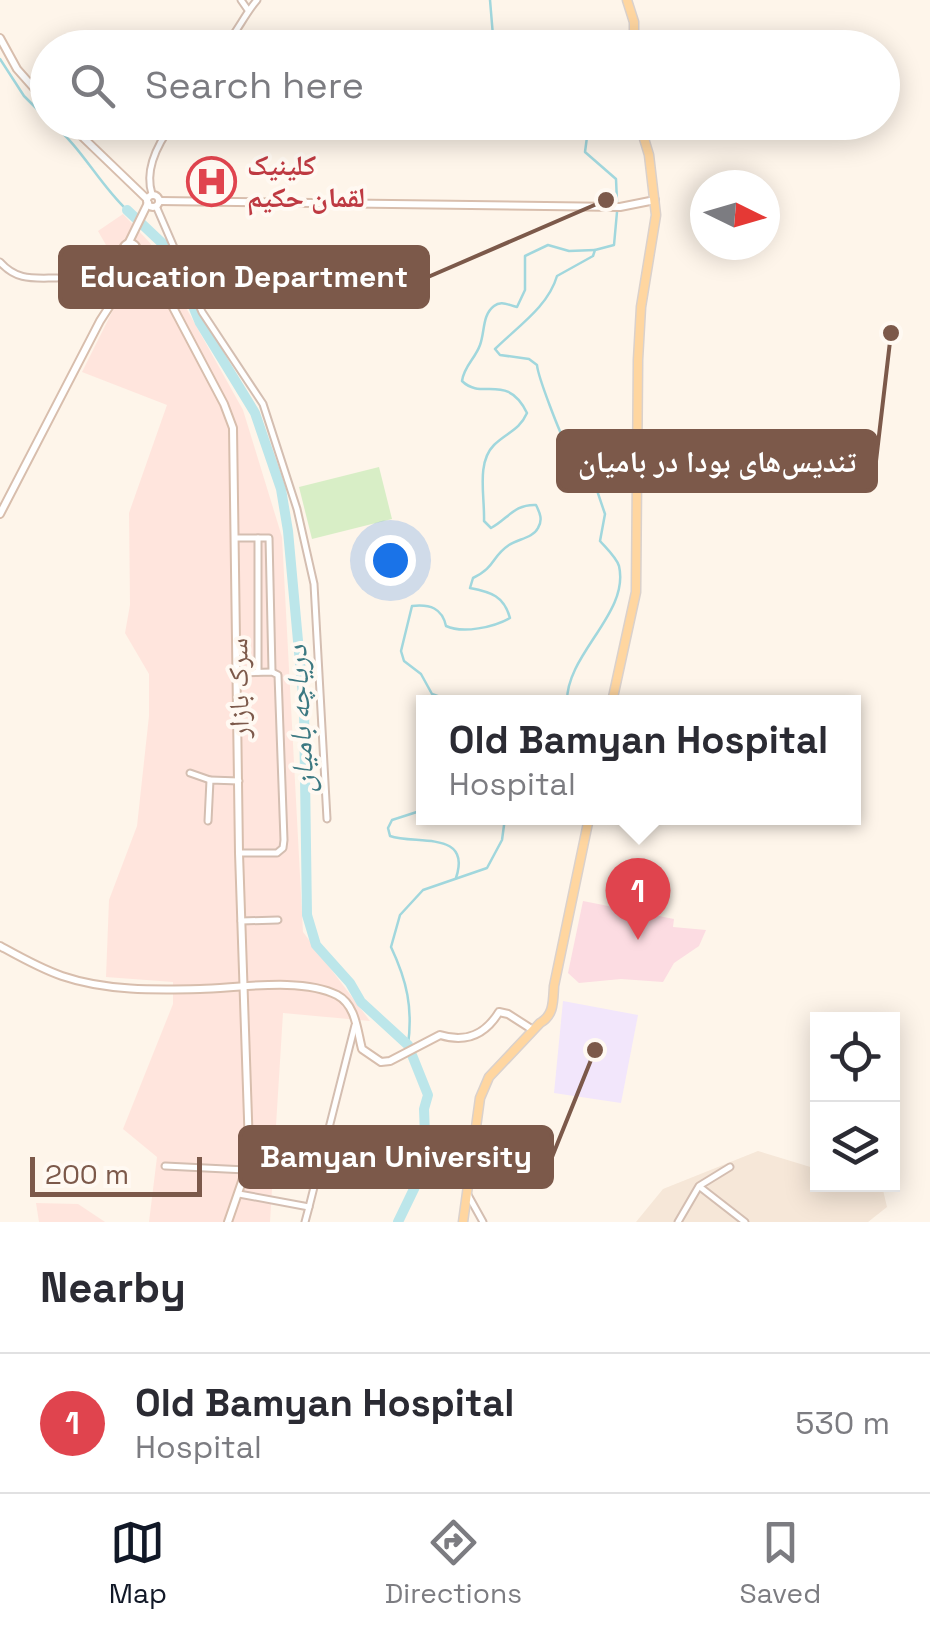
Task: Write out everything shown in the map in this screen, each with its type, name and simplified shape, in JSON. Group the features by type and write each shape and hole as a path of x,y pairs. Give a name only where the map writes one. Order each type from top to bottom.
{"main road":[{"path":"626,0 634,30"},
{"path":"0,38 30,82"},
{"path":"86,140 152,202 616,207 655,200"},
{"path":"614,695 636,592 638,360 641,307 656,215 644,140"},
{"path":"0,514 120,290 123,249 137,233 152,202"},
{"path":"125,256 136,254 130,244"},
{"name":"سرک بازار","path":"136,254 158,279 234,428 239,853 249,1148 246,1170 228,1222"},
{"path":"463,1222 480,1098 489,1077 548,1018 553,1006 588,825"},
{"path":"0,946 61,976 96,986 182,989 276,985 329,992 342,997 352,1012 362,1048 381,1062 440,1035 454,1040 477,1036 500,1012 533,1030"}],"street":[{"path":"240,0 248,10"},
{"path":"239,30 257,0"},
{"path":"163,140 154,154 149,181 152,202 202,312 263,404 297,508 314,584 327,818"},
{"path":"0,262 13,275 26,279 57,278"},
{"path":"235,538 269,538 272,672"},
{"path":"258,538 258,672"},
{"path":"238,673 278,675 283,848 277,852 239,853"},
{"path":"190,773 210,780 239,780"},
{"path":"208,821 210,780"},
{"path":"241,920 278,920"},
{"path":"305,1222 355,1024"},
{"path":"165,1166 246,1170"},
{"path":"678,1222 699,1186 730,1167"},
{"path":"699,1186 745,1222"},
{"path":"238,1194 309,1207"},
{"path":"468,1195 483,1222"}],"shaded area":[{"path":"123,214 150,243 243,410 282,537 303,932 370,1021 283,1013 270,1222 149,1222 157,1157 123,1129 173,1004 173,982 106,977 109,900 137,826 149,716 149,674 125,633 130,605 129,513 167,405 82,372 127,282 98,231"},
{"path":"583,901 674,919 673,927 706,930 699,946 674,963 663,982 621,979 579,983 568,973"},
{"path":"563,1001 638,1015 621,1103 554,1093"},
{"path":"758,1151 810,1167 810,1192 883,1192 887,1207 868,1222 636,1222 663,1189"},
{"path":"36,1203 78,1204 105,1222 39,1222"}],"green space":[{"path":"379,467 392,519 312,539 299,487"}],"waterway":[{"path":"490,0 492,30"},
{"path":"0,59 30,102"},
{"path":"69,140 127,210"},
{"path":"587,140 585,152 616,179 617,202"},
{"name":"دریاچه بامیان","path":"127,210 162,243 177,267 200,323 255,413 281,489 304,707 307,915 316,945 350,983 361,1002 408,1045 428,1095 424,1109 429,1144 427,1162 398,1222"},
{"path":"568,695 576,667 615,600 619,566 600,541 605,514 587,461 567,446 537,365 529,359 500,355 495,349 539,307 557,276 593,256 595,250 614,245 617,212"},
{"path":"435,695 421,674 404,661 401,651 412,606 434,608 446,626 461,629 487,627 510,618 496,596 470,588 473,578 509,545 533,534 541,519 536,505 528,505 491,528 484,521 483,481 488,452 527,413 511,394 478,389 462,381 463,376 480,345 490,310 499,303 517,307 525,290 525,256 548,245 569,251 595,250"},
{"path":"416,812 392,820 390,836 449,846 459,863 456,878"},
{"path":"408,1045 407,995 391,947 400,915 423,890 487,868 502,840 504,825"}],"place":[{"name":"کلینیک لقمان حکیم","path":"212,181"},
{"name":"Education Department","path":"606,200"},
{"name":"تندیس‌های بودا در بامیان","path":"891,333"},
{"name":"Old Bamyan Hospital","path":"638,940"},
{"name":"Bamyan University","path":"595,1050"}]}
